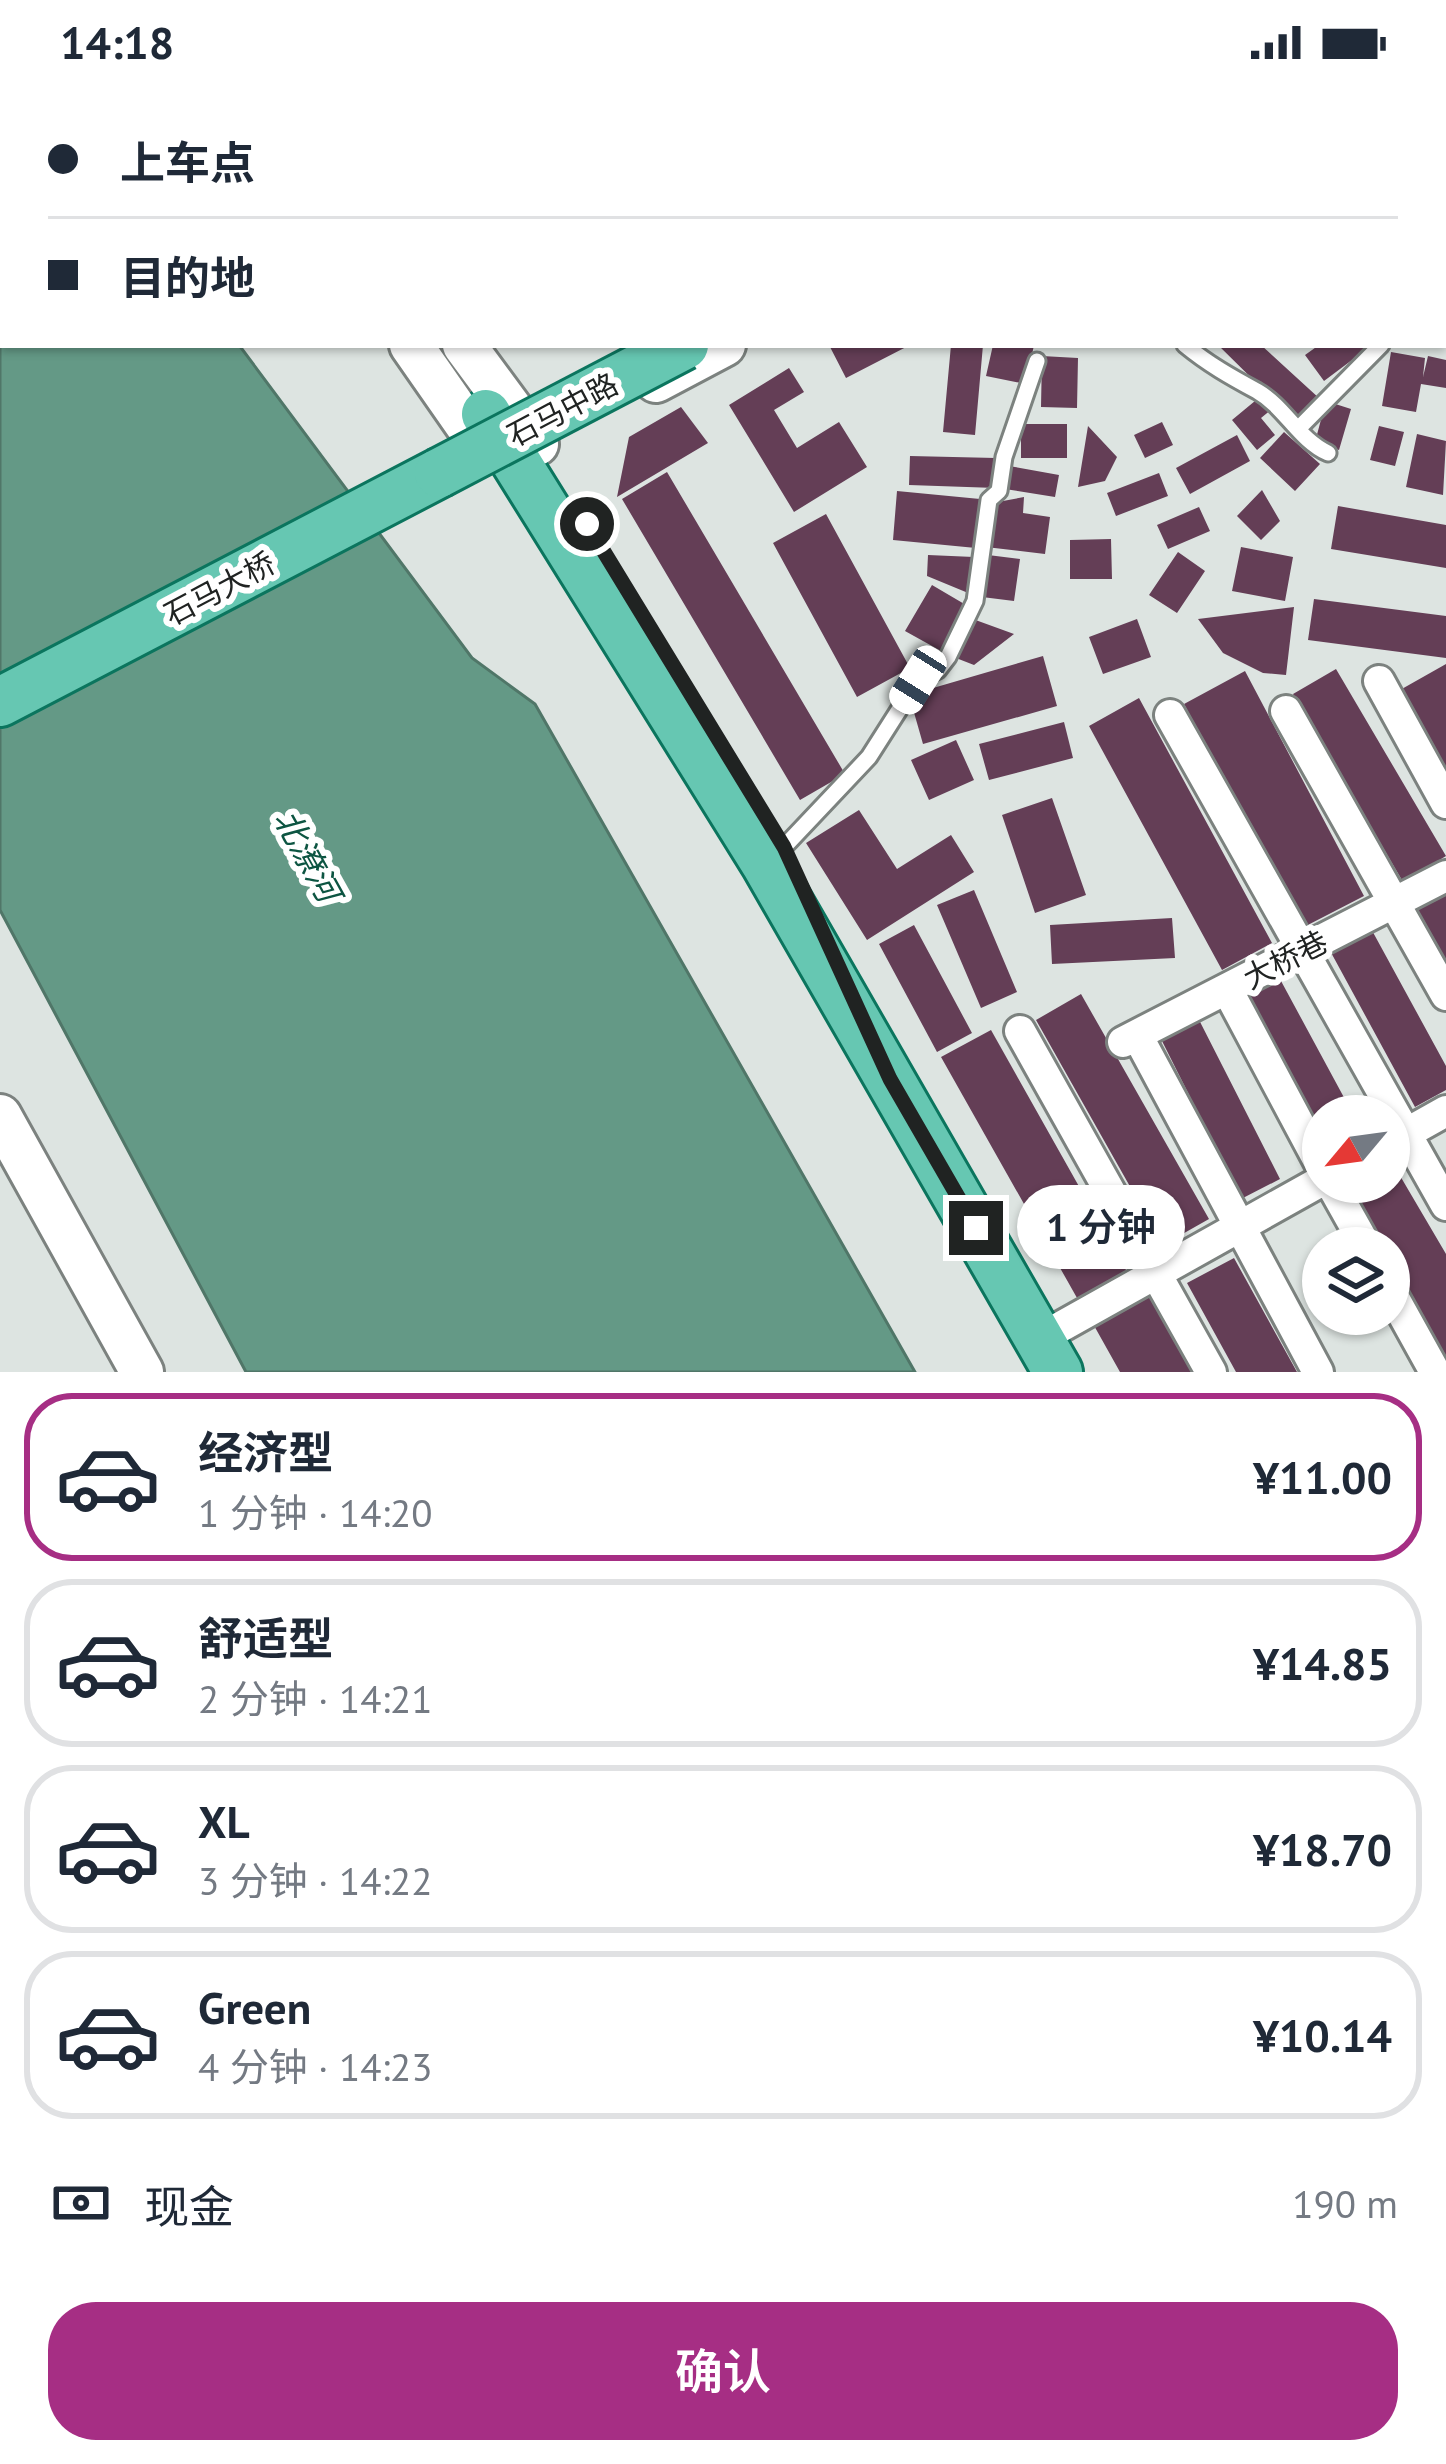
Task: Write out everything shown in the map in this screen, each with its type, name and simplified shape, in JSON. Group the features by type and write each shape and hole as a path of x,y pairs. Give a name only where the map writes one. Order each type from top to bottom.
{"main road":[{"name":"石马中路","path":"495,434 612,348"},
{"name":"石马中路","path":"430,460 678,348"},
{"path":"495,434 784,847 890,1079 1048,1356"},
{"path":"495,434 750,881 890,1079"},
{"name":"石马大桥","path":"0,670 430,460"},
{"name":"石马大桥","path":"0,702 430,460"}],"street":[{"path":"414,348 495,434"},
{"path":"438,348 495,434"},
{"path":"465,348 495,434"},
{"path":"495,434 716,348"},
{"path":"1379,681 1446,803"},
{"path":"1286,711 1446,995"},
{"path":"1170,715 1302,950 1375,1095"},
{"name":"大桥巷","path":"1237,1228 1130,1038 1446,876"},
{"path":"1226,989 1302,1130"},
{"path":"1020,1031 1211,1372"},
{"path":"1410,1131 1446,1111"},
{"path":"0,1116 142,1372"},
{"path":"1410,1156 1446,1204"},
{"path":"1048,1356 1156,1274 1302,1194"},
{"path":"1237,1228 1318,1372"},
{"path":"1410,1327 1435,1372"}],"lane":[{"path":"1189,348 1240,385 1258,392 1311,445 1328,453"},
{"path":"1299,428 1378,348"},
{"path":"784,847 869,757 918,680 938,670 948,657 975,601 989,500 999,491 1004,457 1037,362"}],"water":[{"name":"北潦河","path":"0,348 241,348 472,658 535,704 915,1372 246,1372 0,910"}],"building":[{"path":"831,348 904,348 846,378"},
{"path":"951,348 983,348 975,435 943,432"},
{"path":"992,348 1033,348 1026,384 986,376"},
{"path":"1221,348 1264,348 1320,399 1298,424"},
{"path":"1315,348 1368,348 1324,381 1305,355"},
{"path":"1391,352 1425,358 1423,377 1428,356 1446,360 1446,388 1421,384 1416,412 1382,406"},
{"path":"1042,356 1078,358 1077,408 1041,407"},
{"path":"789,368 804,392 774,410 797,448 839,422 867,467 794,512 729,405"},
{"path":"1261,396 1272,409 1261,418 1275,435 1257,450 1232,420"},
{"path":"1326,401 1351,409 1339,450 1315,442"},
{"path":"681,407 708,443 617,497 629,437"},
{"path":"1162,422 1173,445 1145,458 1134,435"},
{"path":"1021,424 1067,424 1067,458 1021,458"},
{"path":"1088,426 1117,457 1105,481 1078,487"},
{"path":"1379,426 1404,432 1395,466 1370,460"},
{"path":"1284,432 1320,464 1295,491 1260,458"},
{"path":"1417,434 1446,441 1443,495 1406,487"},
{"path":"1237,435 1250,461 1190,494 1176,468"},
{"path":"910,456 996,458 996,488 909,485"},
{"path":"1009,466 1059,475 1055,497 1005,489"},
{"path":"667,472 845,774 800,800 622,499"},
{"path":"1159,473 1168,496 1116,516 1107,493"},
{"path":"1262,490 1280,521 1261,540 1237,516"},
{"path":"897,491 980,499 976,548 893,540"},
{"path":"1024,497 1023,513 1050,517 1045,554 986,547 992,503"},
{"path":"1338,506 1446,525 1446,568 1331,549"},
{"path":"1199,507 1210,531 1168,549 1157,525"},
{"path":"826,514 910,668 857,697 773,543"},
{"path":"1111,539 1112,579 1070,579 1070,540"},
{"path":"1241,547 1293,557 1285,601 1232,591"},
{"path":"1178,552 1205,571 1177,613 1149,595"},
{"path":"928,555 974,557 973,595 927,576"},
{"path":"988,555 1020,559 1014,601 982,597"},
{"path":"932,585 966,605 941,651 905,631"},
{"path":"1314,599 1446,616 1446,658 1308,640"},
{"path":"1294,607 1286,675 1263,673 1223,653 1198,619"},
{"path":"970,618 1014,634 974,665 956,658"},
{"path":"1137,619 1151,657 1103,674 1089,637"},
{"path":"1043,656 1057,706 923,744 909,695"},
{"path":"1446,664 1446,772 1400,690"},
{"path":"1336,669 1446,856 1403,882 1293,694"},
{"path":"1245,671 1364,896 1302,928 1184,704"},
{"path":"1139,698 1272,943 1222,970 1089,726"},
{"path":"1064,722 1073,758 989,780 979,744"},
{"path":"956,740 974,780 929,800 911,760"},
{"path":"1052,798 1086,895 1035,913 1002,815"},
{"path":"859,810 897,869 951,835 974,872 867,940 806,843"},
{"path":"1446,884 1446,977 1406,906"},
{"path":"974,890 1017,992 981,1008 937,905"},
{"path":"1172,918 1175,958 1052,964 1050,925"},
{"path":"914,925 972,1033 937,1052 879,944"},
{"path":"1369,925 1446,1066 1446,1090 1415,1107 1328,947"},
{"path":"1274,968 1343,1095 1302,1095 1302,1105 1238,987"},
{"path":"1081,994 1209,1219 1163,1245 1036,1020"},
{"path":"1195,1012 1280,1179 1241,1199 1157,1031"},
{"path":"991,1030 1130,1277 1081,1305 941,1057"},
{"path":"1410,1193 1446,1254 1446,1369 1410,1307 1410,1227 1363,1227 1349,1203 1410,1203"},
{"path":"1234,1258 1297,1372 1236,1372 1187,1283"},
{"path":"1152,1290 1196,1372 1120,1372 1092,1322"}],"route":[{"path":"587,524 784,847 890,1079 976,1228"}]}
